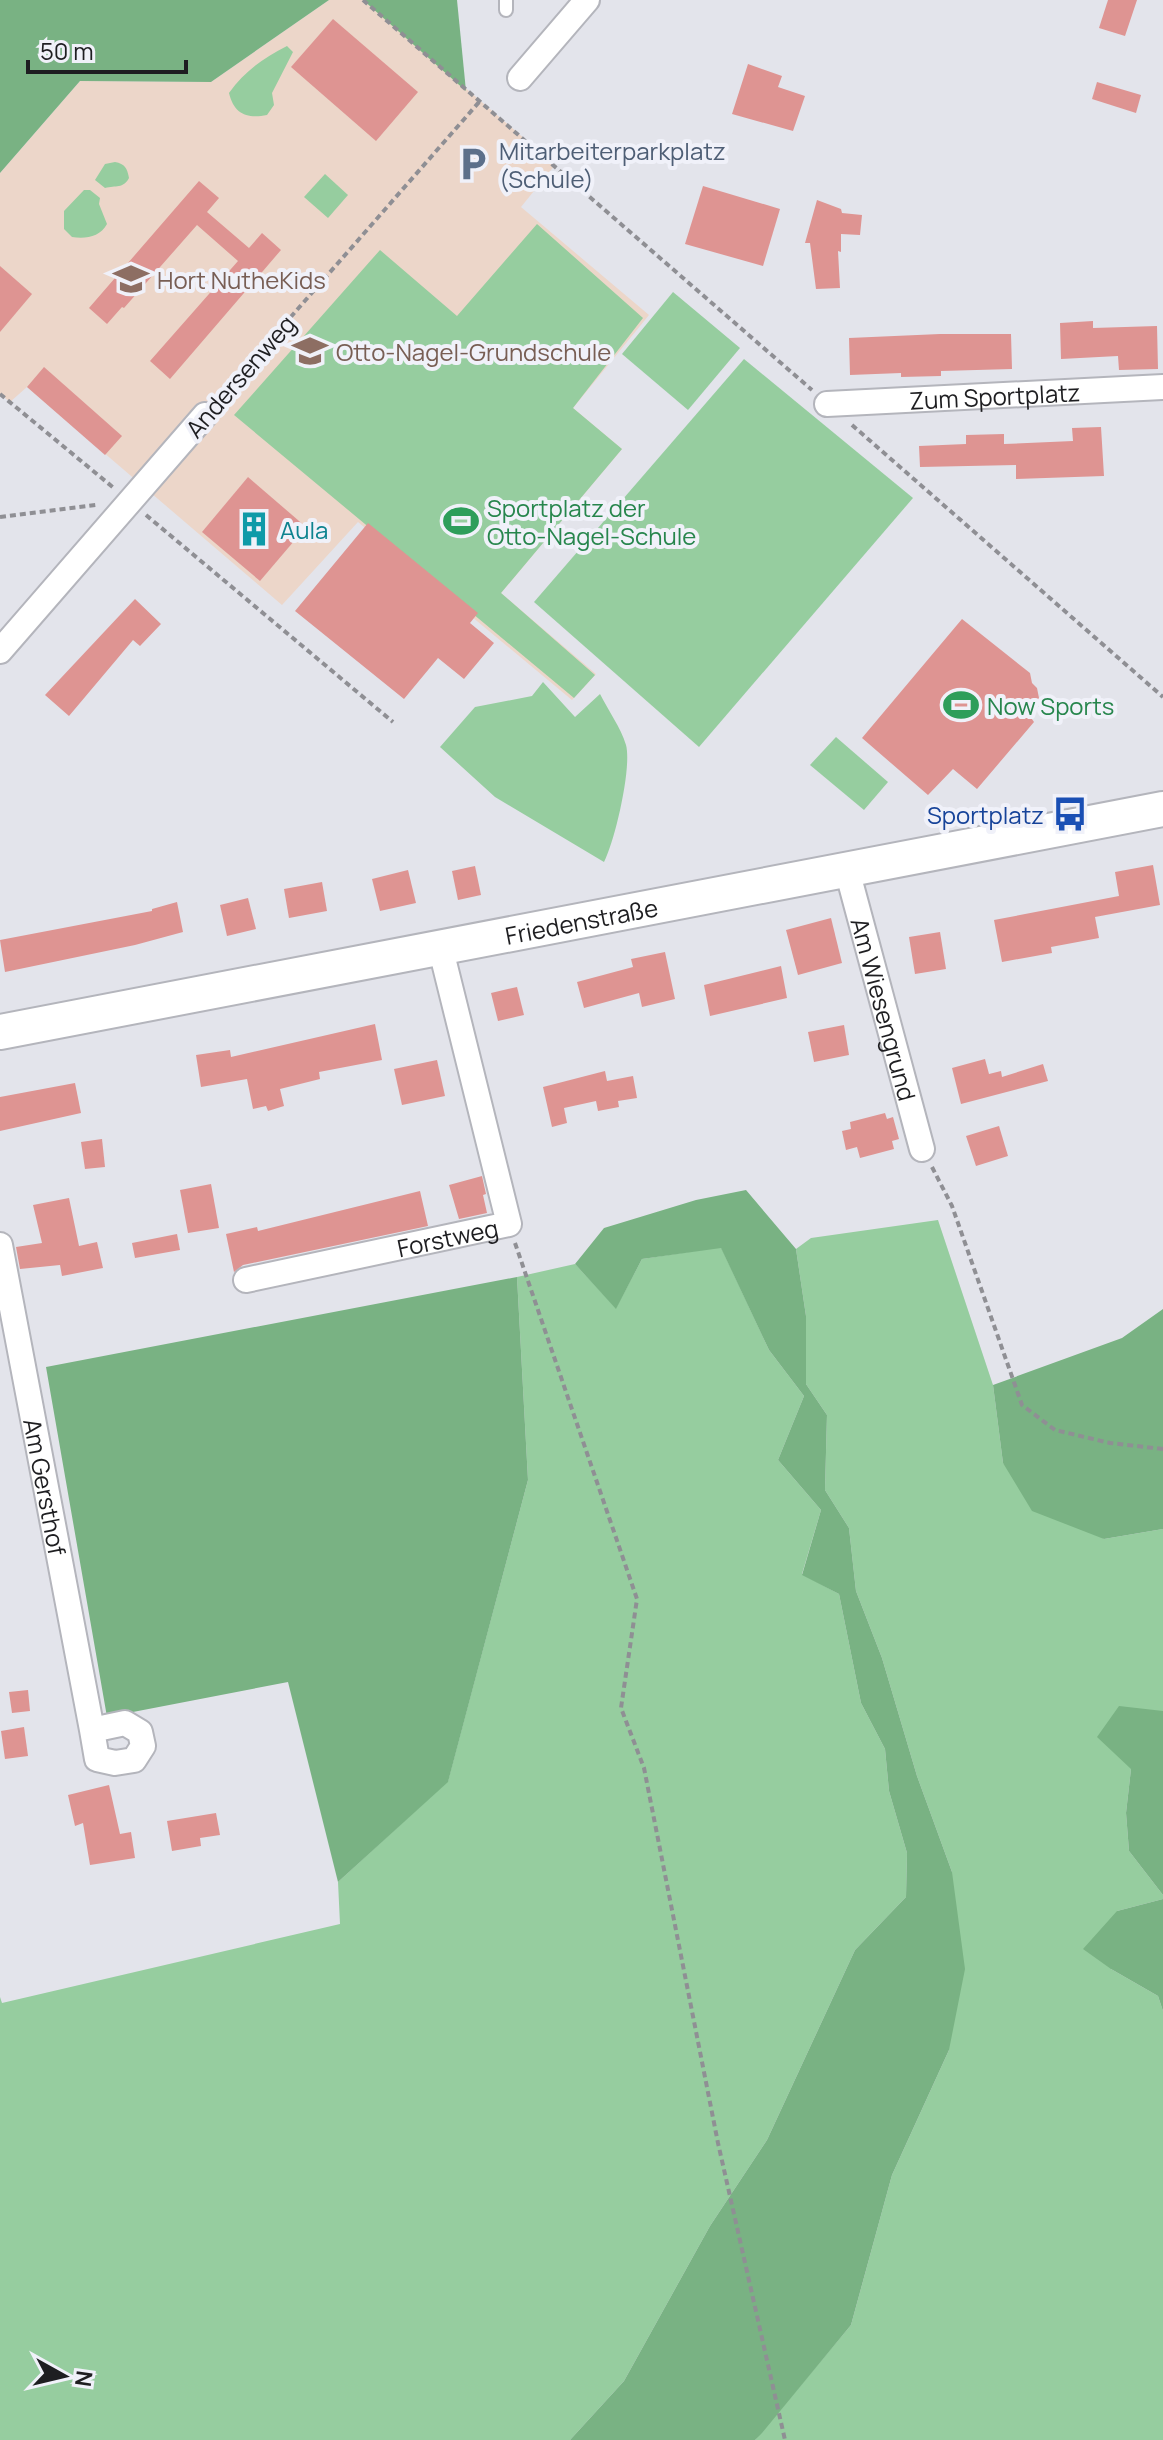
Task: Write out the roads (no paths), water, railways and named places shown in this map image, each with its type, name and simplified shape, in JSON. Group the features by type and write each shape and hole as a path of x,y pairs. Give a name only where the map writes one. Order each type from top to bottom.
{"main road":[{"name":"Friedenstraße","path":"0,1032 1163,809"}],"street":[{"path":"520,78 587,0"},
{"name":"Zum Sportplatz","path":"827,404 1163,387"},
{"name":"Andersenweg","path":"0,651 205,415"},
{"name":"Am Wiesengrund","path":"847,870 922,1149"},
{"name":"Forstweg","path":"246,1280 509,1224 440,946"},
{"name":"Am Gersthof","path":"0,1245 92,1730"}],"place":[{"name":"Mitarbeiterparkplatz (Schule)","path":"473,164"},
{"name":"Hort NutheKids","path":"131,279"},
{"name":"Otto-Nagel-Grundschule","path":"310,351"},
{"name":"Sportplatz der Otto-Nagel-Schule","path":"461,521"},
{"name":"Aula","path":"254,529"},
{"name":"Now Sports","path":"961,705"},
{"name":"Sportplatz","path":"1070,814"}]}
